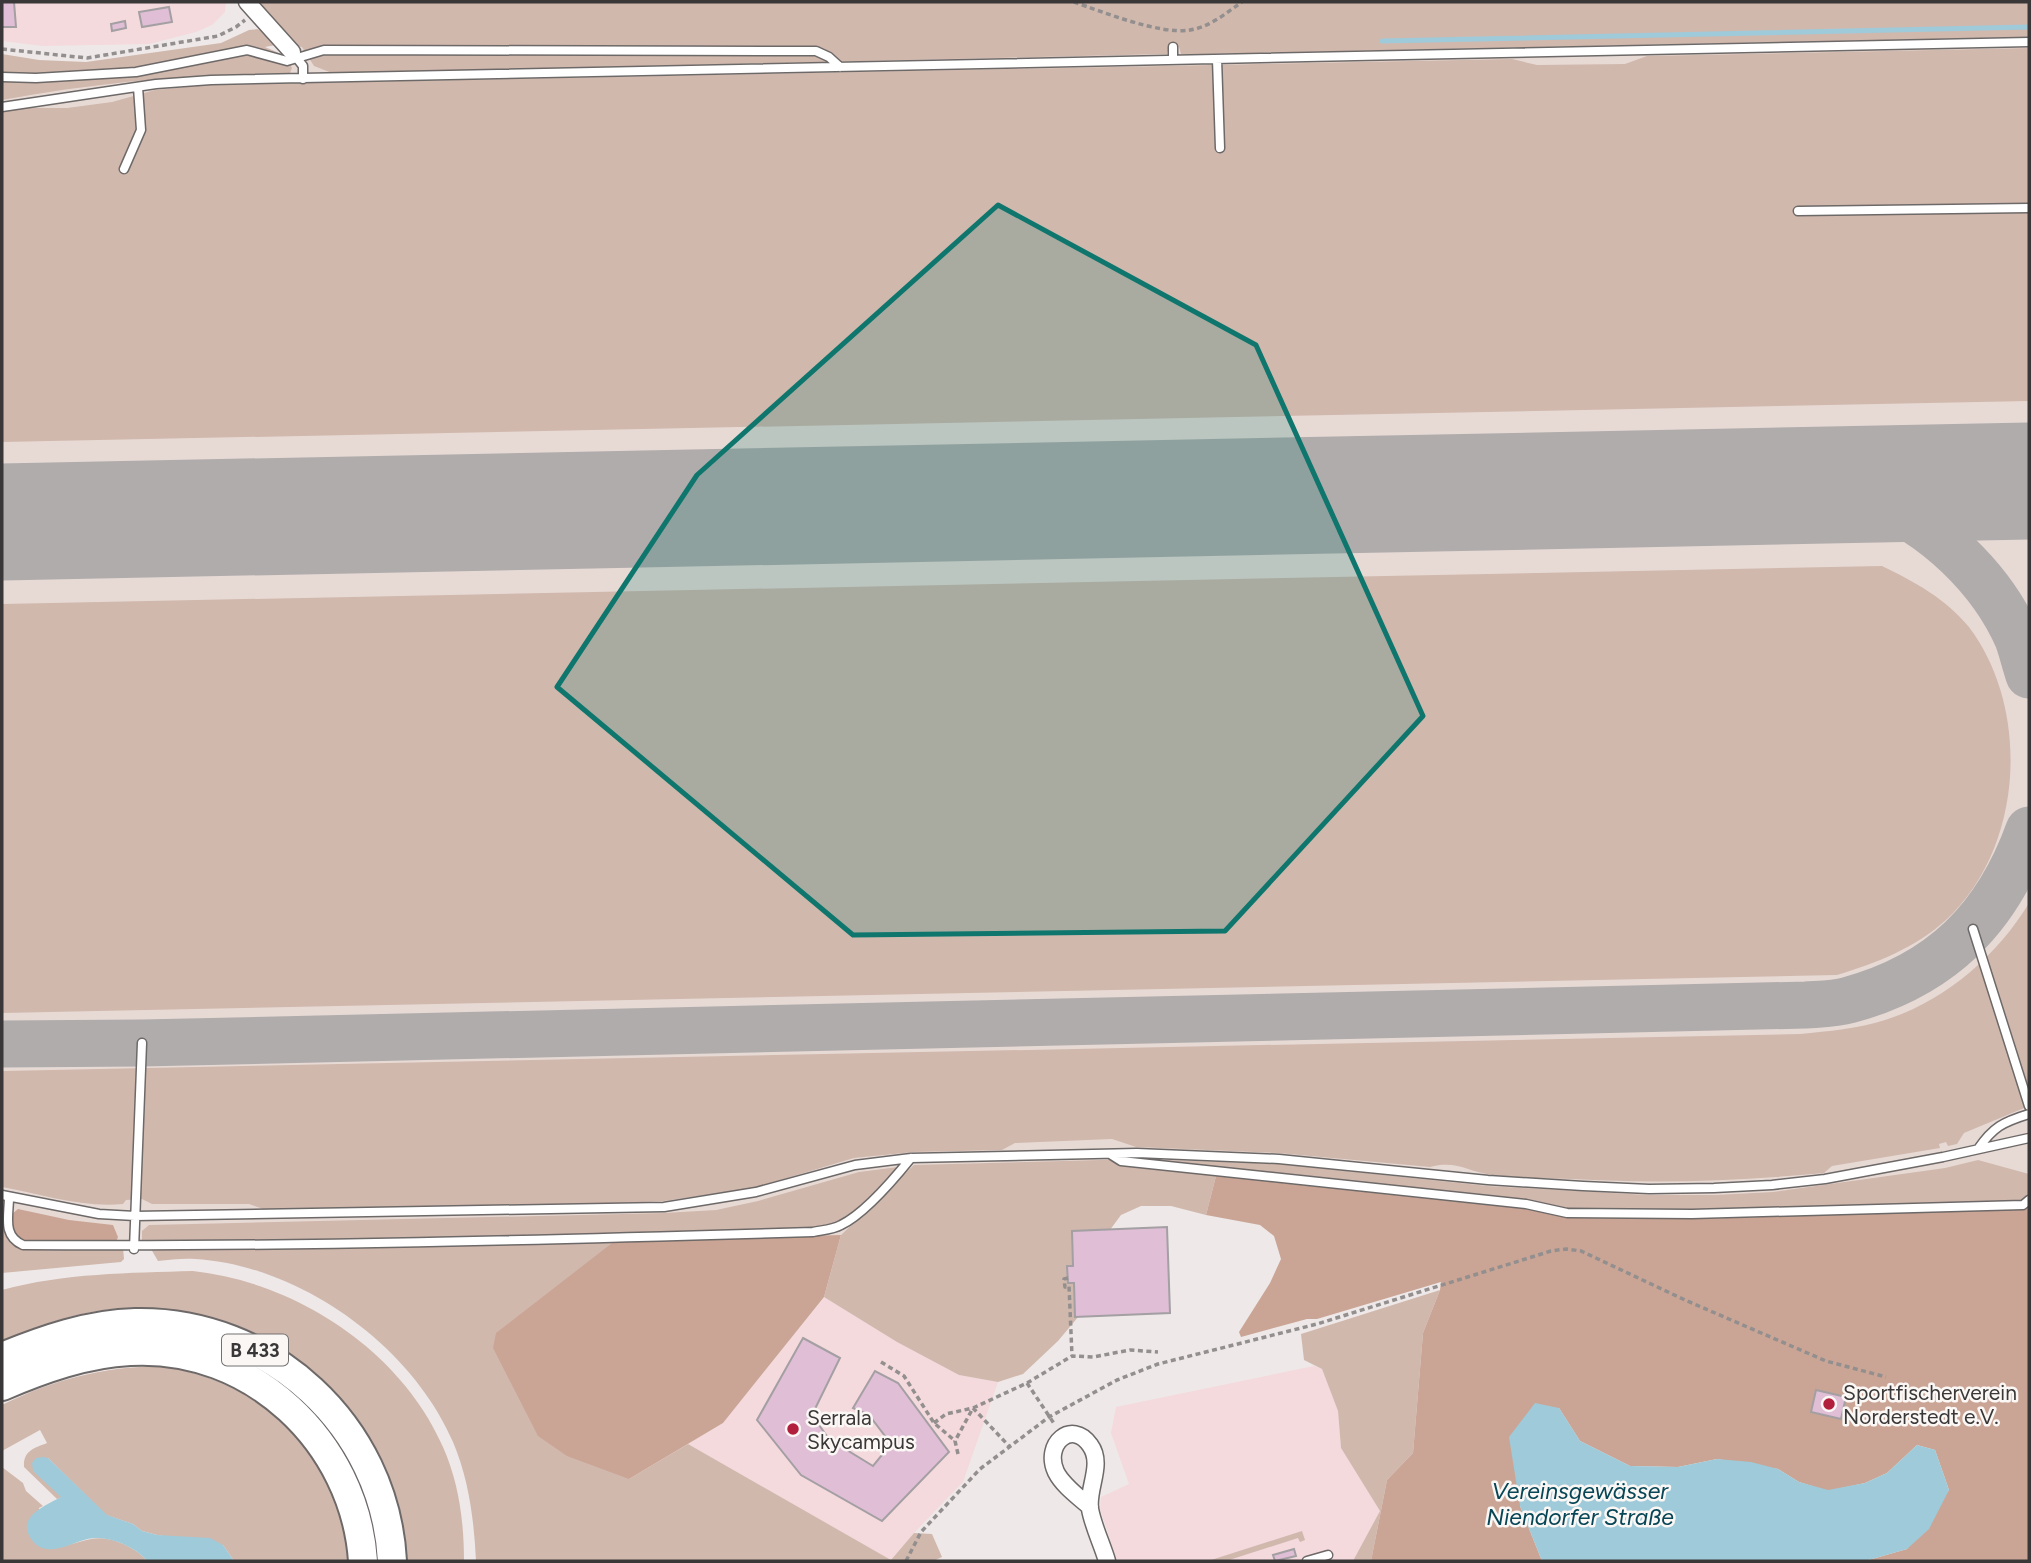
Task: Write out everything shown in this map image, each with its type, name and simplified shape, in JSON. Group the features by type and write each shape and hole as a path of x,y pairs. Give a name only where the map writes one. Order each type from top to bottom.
{"highway":[{"name":"B 433","path":"2,1357 61,1335 134,1323 203,1330 242,1343 269,1357 306,1385 332,1410 359,1450 378,1490 389,1534 391,1561"},
{"name":"B 433","path":"2,1386 86,1357 132,1351 183,1354 240,1374 279,1398 303,1421 324,1447 345,1485 357,1518 363,1561"}],"street":[{"path":"251,6 295,56"},
{"path":"1090,1507 1107,1561"}],"lane":[{"path":"2,107 138,87 211,80 2029,42"},
{"path":"1173,47 1173,60"},
{"path":"2,77 36,78 136,72 247,50 286,61 295,56 324,50 816,51 829,57 840,67"},
{"path":"295,56 303,66 303,79"},
{"path":"1217,59 1220,148"},
{"path":"124,169 141,130 138,87"},
{"path":"1798,211 2029,208"},
{"path":"1973,929 2029,1106"},
{"path":"134,1247 142,1043"},
{"path":"1978,1149 1990,1131 2014,1118 2029,1114"},
{"path":"911,1158 849,1221 813,1232 134,1247 23,1245 14,1241 9,1234 5,1196 99,1214 135,1216 664,1207 756,1192 855,1165 911,1158 1110,1154 1279,1159 1488,1180 1649,1189 1772,1185 1825,1179 2029,1138"},
{"path":"1110,1154 1121,1161 1526,1204 1567,1213 1706,1214 2024,1205 2029,1200"},
{"path":"1307,1561 1328,1555"}],"path":[{"path":"1074,2 1159,28 1190,30 1210,24 1242,2"},
{"path":"2,49 87,58 218,36 236,27 251,6"},
{"path":"906,1561 921,1532 980,1469 1049,1417 1117,1380 1147,1368 1317,1324 1550,1251 1581,1251 1685,1300 1826,1361 1886,1377"},
{"path":"1068,1279 1064,1279 1065,1286 1069,1286 1072,1356"},
{"path":"934,1423 946,1414 973,1408 1027,1383 1072,1356 1093,1357 1130,1350 1158,1352"},
{"path":"881,1362 904,1376 934,1423 955,1441 958,1454"},
{"path":"1027,1383 1055,1426"},
{"path":"973,1408 1009,1446"},
{"path":"955,1441 973,1408"}],"highlighted area":[{"path":"998,205 1256,345 1423,716 1225,931 853,935 557,687 697,475"}],"shaded area":[{"path":"2,2 226,2 225,12 212,25 149,44 43,46 2,41"},
{"path":"252,2 2029,2 2029,37 1201,54 1181,54 1179,47 1169,47 1167,54 332,73 314,66 302,47 290,45"},
{"path":"2029,9 2029,1209 1527,1209 1119,1165 908,1173 841,1235 4,1252 2,74 261,46 286,56 302,46 1204,47"},
{"path":"257,29 264,32 276,45 265,47 286,56 292,68 290,73 146,80 2,100 2,54 39,60 86,62 221,43"},
{"path":"2029,48 2029,401 2,442 2,112 25,108 67,108 112,102 155,90 209,85 1512,59 1537,65 1625,64 1647,56"},
{"path":"1882,566 1929,592 1950,607 1969,627 1989,660 2003,697 2010,737 2010,777 2004,817 1991,855 1972,890 1946,920 1922,939 1895,954 1837,975 2,1013 2,604"},
{"path":"2029,903 2029,1106 1964,1133 1957,1144 1948,1146 1946,1142 1939,1144 1940,1148 1832,1166 1824,1173 1730,1180 1604,1181 1492,1175 1448,1165 1430,1167 1278,1153 1136,1147 1112,1139 1015,1143 1002,1150 914,1152 854,1158 754,1188 664,1201 555,1206 263,1209 249,1204 152,1204 142,1199 108,1205 77,1202 2,1187 2,1071 1800,1034 1875,1023 1907,1012 1928,1001 1968,974 1985,958"},
{"path":"1137,1159 1279,1164 1488,1186 1648,1195 1773,1192 1945,1168 1978,1160 2029,1174 2029,1209 1693,1219 1567,1218 1527,1209 1216,1176 1206,1215 1171,1206 1141,1206 1121,1215 1104,1238 1084,1310 1058,1341 1023,1374 998,1382 959,1375 897,1342 824,1297 841,1235 914,1165"},
{"path":"898,1167 857,1211 839,1223 812,1230 142,1243 142,1231 149,1225 716,1210 859,1172"},
{"path":"1216,1176 1527,1209 1567,1218 1693,1219 2029,1209 2029,1561 1865,1561 1907,1549 1949,1490 1935,1450 1917,1445 1887,1473 1865,1483 1828,1491 1799,1482 1778,1469 1717,1459 1678,1467 1630,1466 1580,1441 1559,1408 1520,1506 1542,1561 1371,1561 1387,1480 1413,1453 1423,1333 1441,1282 1317,1319 1307,1319 1241,1337 1239,1332 1270,1283 1281,1259 1274,1236 1260,1225 1206,1215"},
{"path":"2,1205 9,1235 16,1245 23,1249 123,1247 124,1259 121,1262 2,1273"},
{"path":"18,1209 69,1220 113,1225 118,1237 116,1242 26,1242 18,1237 13,1227 12,1214"},
{"path":"841,1235 824,1297 723,1423 629,1479 567,1456 538,1436 493,1348 496,1333 616,1240"},
{"path":"616,1240 629,1479 688,1444 891,1560 914,1533 932,1534 942,1557 933,1561 476,1561 470,1500 453,1442 434,1407 410,1374 381,1343 312,1294 274,1277 235,1265 195,1259 158,1261 151,1249"},
{"path":"193,1271 231,1278 306,1306 340,1327 372,1352 401,1380 424,1412 443,1447 453,1475 460,1503 464,1561 405,1561 399,1507 381,1458 354,1414 319,1377 277,1346 229,1324 178,1311 125,1308 62,1319 2,1341 2,1290 73,1277"},
{"path":"1440,1290 1423,1333 1413,1453 1387,1480 1371,1561 1353,1561 1380,1511 1341,1448 1338,1411 1322,1369 1304,1360 1301,1334"},
{"path":"824,1297 897,1342 959,1375 998,1382 963,1482 891,1560 688,1444 723,1423"},
{"path":"161,1366 190,1372 243,1393 287,1426 306,1447 322,1471 335,1499 342,1522 348,1561 234,1561 223,1545 157,1535 106,1515 48,1458 62,1497 57,1499 24,1467 27,1454 47,1443 40,1430 2,1451 2,1405 41,1388 79,1376 119,1369"},
{"path":"1314,1366 1322,1369 1338,1411 1341,1448 1380,1511 1371,1561 1117,1561 1100,1509 1101,1497 1129,1484 1111,1433 1116,1407"},
{"path":"2,1467 23,1483 26,1491 43,1506 39,1508 47,1549 98,1538 129,1547 147,1561 2,1561"},
{"path":"1302,1531 1305,1540 1300,1542 1298,1538 1226,1561 1208,1561"}],"water":[{"name":"Vereinsgewässer Niendorfer Straße","path":"1535,1403 1559,1408 1580,1441 1630,1466 1678,1467 1717,1459 1751,1462 1778,1469 1799,1482 1828,1490 1865,1483 1887,1473 1917,1445 1935,1450 1949,1490 1929,1529 1907,1549 1865,1561 1542,1561 1520,1506 1509,1437"},
{"path":"36,1458 48,1458 107,1515 157,1535 210,1538 223,1545 234,1561 147,1561 130,1547 101,1538 53,1549 39,1547 30,1537 27,1523 35,1512 61,1497 33,1471 32,1463"}],"building":[{"path":"2,2 14,2 16,27 2,27"},
{"path":"169,7 172,22 142,27 139,12"},
{"path":"125,21 126,28 112,31 111,24"},
{"path":"1167,1227 1170,1313 1075,1317 1074,1283 1068,1283 1067,1266 1073,1266 1072,1231"},
{"name":"Serrala Skycampus","path":"803,1338 840,1358 812,1415 829,1439 873,1466 891,1444 869,1415 853,1408 875,1371 898,1383 949,1452 882,1521 801,1475 757,1420"},
{"name":"Sportfischerverein Norderstedt e.V.","path":"1816,1390 1846,1397 1841,1419 1811,1412"},
{"path":"1294,1549 1296,1556 1275,1561 1273,1555"}],"waterway":[{"path":"1382,41 2029,27"}],"taxiway":[{"path":"1783,485 1817,488 1873,500 1896,510 1939,538 1959,556 1993,595 2018,639 2029,675"},
{"path":"2,1044 142,1043 1833,1003 1882,989 1911,975 1938,959 1962,939 2000,891 2029,830"}],"runway":[{"path":"2,522 2029,481"}],"place":[{"name":"Sportfischerverein Norderstedt e.V.","path":"1829,1404"},
{"name":"Serrala Skycampus","path":"793,1429"}]}
